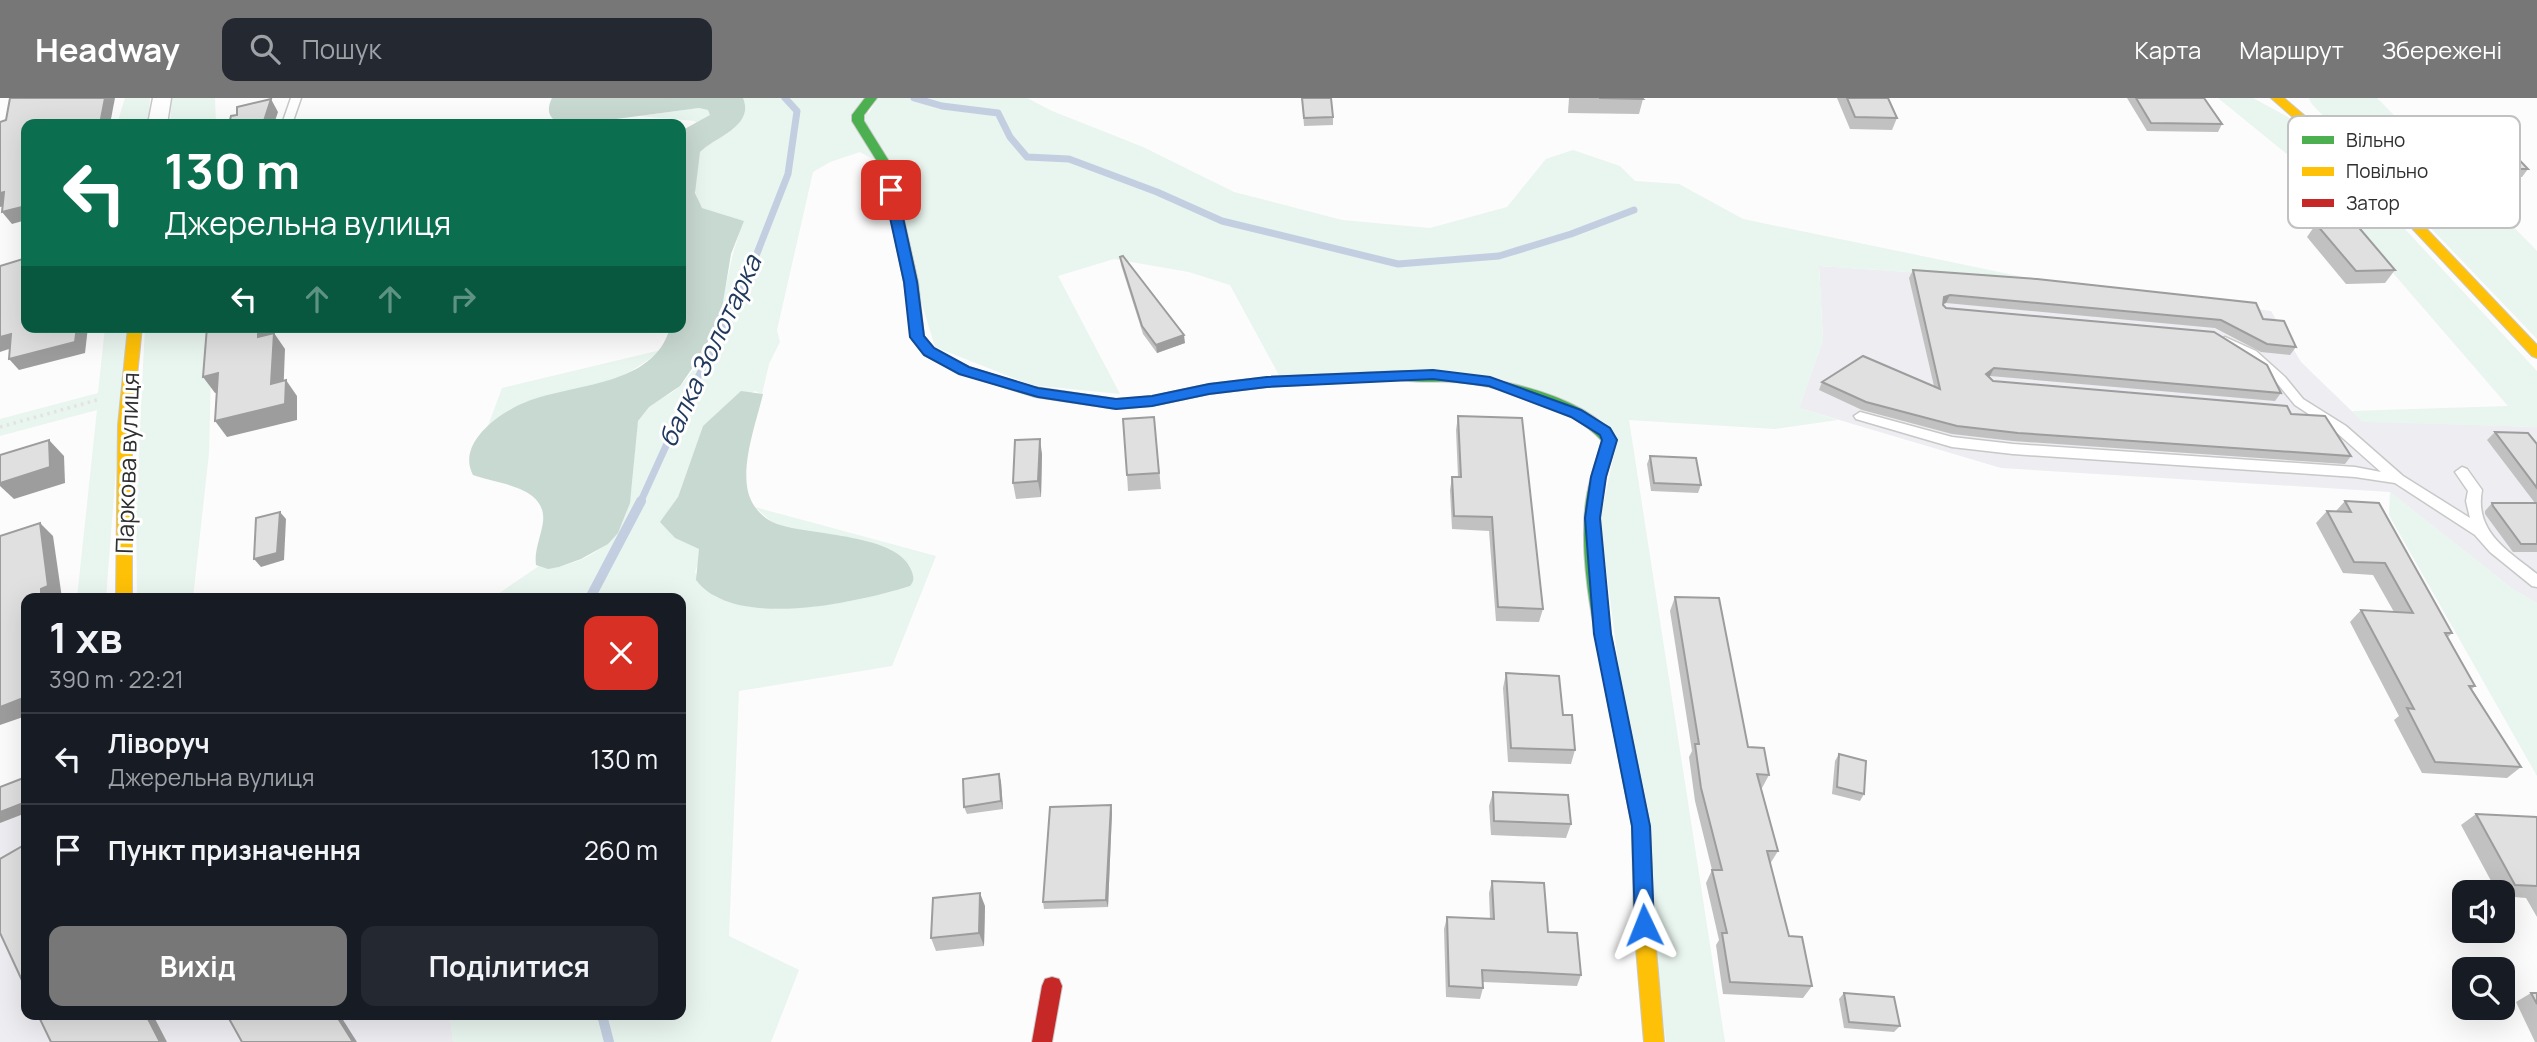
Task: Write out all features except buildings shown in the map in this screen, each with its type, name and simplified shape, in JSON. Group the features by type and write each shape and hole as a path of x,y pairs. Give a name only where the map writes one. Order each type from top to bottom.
{"street":[{"path":"159,119 162,98"},
{"path":"871,98 858,115 858,121 886,166 911,282 917,337 929,352 964,370 1038,393 1116,404 1152,401 1209,389 1267,382 1433,375 1490,382 1576,413 1605,432 1610,440 1598,477 1592,518 1602,634 1641,826 1644,925 1654,1042"},
{"path":"2277,98 2300,116"},
{"path":"2419,228 2537,353"},
{"name":"Паркова вулиця","path":"124,593 125,425 134,333"},
{"path":"1042,1042 1052,986"}],"lane":[{"path":"289,119 296,98"},
{"path":"2211,334 2252,354 2281,380 2293,404 2341,429 2398,479 2480,531 2495,548 2537,582"},
{"path":"1860,416 1952,442 2026,450 2355,472 2398,479"},
{"path":"2462,472 2475,490 2473,501 2480,531"}],"path":[{"path":"0,426 128,392"}],"shaded area":[{"path":"125,98 150,98 148,119 119,119"},
{"path":"172,98 215,98 216,119 170,119"},
{"path":"552,98 743,98 745,108 739,123 732,130 700,152 695,193 702,208 744,221 731,254 721,314 702,354 680,386 649,407 638,421 630,503 618,533 608,544 581,559 548,569 536,565 543,522 542,510 537,501 518,488 473,475 469,463 470,452 483,430 504,413 526,402 610,380 630,372 648,361 661,347 667,333 686,333 686,128 710,115 708,110 699,108 616,119 553,119 550,115"},
{"path":"743,98 866,98 876,161 860,152 830,162 813,172 777,330 780,342 769,364 762,394 755,391 718,413 703,426 678,497 661,522 675,538 699,549 701,556 695,572 710,593 736,604 760,608 839,603 910,586 854,539 805,532 774,524 755,507 936,556 892,666 739,691 729,936 799,970 771,1042 453,1042 451,1020 686,1020 686,593 499,593 539,566 560,567 597,551 619,528 630,500 636,429 640,417 650,405 677,389 690,374 705,349 719,313 744,221 702,208 696,195 695,173 700,152 732,130 739,123 745,108"},
{"path":"877,98 1027,98 1052,111 1143,147 1234,192 1342,220 1430,228 1507,207 1546,159 1573,150 1620,166 1635,181 1679,184 1743,219 2043,281 1819,266 1823,340 1799,408 1838,420 1775,429 1629,420 1725,1042 1666,1042 1600,519 1617,441 1515,386 1280,377 1230,285 1189,272 1114,259 1058,276 1120,394 1031,385 935,347 866,119"},
{"path":"2218,98 2253,98 2288,117 2288,155"},
{"path":"2309,98 2377,98 2395,116 2323,116"},
{"path":"699,108 708,110 711,115 697,124 686,119 639,116"},
{"path":"2354,228 2404,228 2537,371 2537,427 2362,422 2352,411 2508,406"},
{"path":"2431,228 2514,228 2537,251 2537,339"},
{"path":"1819,266 2043,281 2271,311 2301,362 2362,421 2537,427 2537,603 2514,590 2390,492 2001,468 1799,408 1823,340"},
{"path":"104,333 127,333 106,593 78,593 97,410 0,436 0,419 98,393"},
{"path":"145,333 212,333 209,453 194,593 137,593 136,509"},
{"path":"661,350 616,379 527,403 488,426 502,388"},
{"path":"741,391 763,394 749,450 746,479 748,492 757,510 777,524 852,538 890,550 904,559 912,572 910,586 830,605 767,609 738,605 714,596 696,580 699,549 675,538 660,522 678,497 703,426"},
{"path":"2390,492 2514,590 2537,603 2537,776 2389,515"},
{"path":"21,780 21,1020 451,1020 453,1042 0,1042 0,788"}],"waterway":[{"name":"балка Золотарка","path":"640,502 691,391 745,284 788,174 797,111 785,98"},
{"path":"914,98 942,106 998,113 1010,137 1027,157 1069,159 1157,192 1222,221 1398,264 1499,256 1571,234 1634,210"},
{"name":"балка Золотарка","path":"593,593 640,502"},
{"name":"балка Золотарка","path":"603,1020 609,1042"}],"traffic: fast":[{"path":"871,98 858,115 858,121 886,166 911,282 917,337 929,352 964,370 1035,392"},
{"path":"1402,376 1468,378 1518,390 1573,412 1589,421 1610,440 1596,489 1592,520 1598,599 1611,677"}],"traffic: slow":[{"path":"2277,98 2298,116"},
{"path":"2419,228 2537,353"},
{"path":"124,593 125,425 134,333"},
{"path":"1035,392 1116,404 1152,401 1209,389 1267,382 1402,376"},
{"path":"1611,677 1641,826 1644,925 1654,1042"}],"traffic: jam":[{"path":"1042,1042 1052,986"}],"route":[{"path":"891,190 911,282 917,337 929,352 964,370 1038,393 1086,402 1116,404 1152,401 1209,389 1267,382 1433,375 1490,382 1576,413 1605,432 1610,440 1598,477 1592,518 1602,634 1641,826 1644,925"}]}
